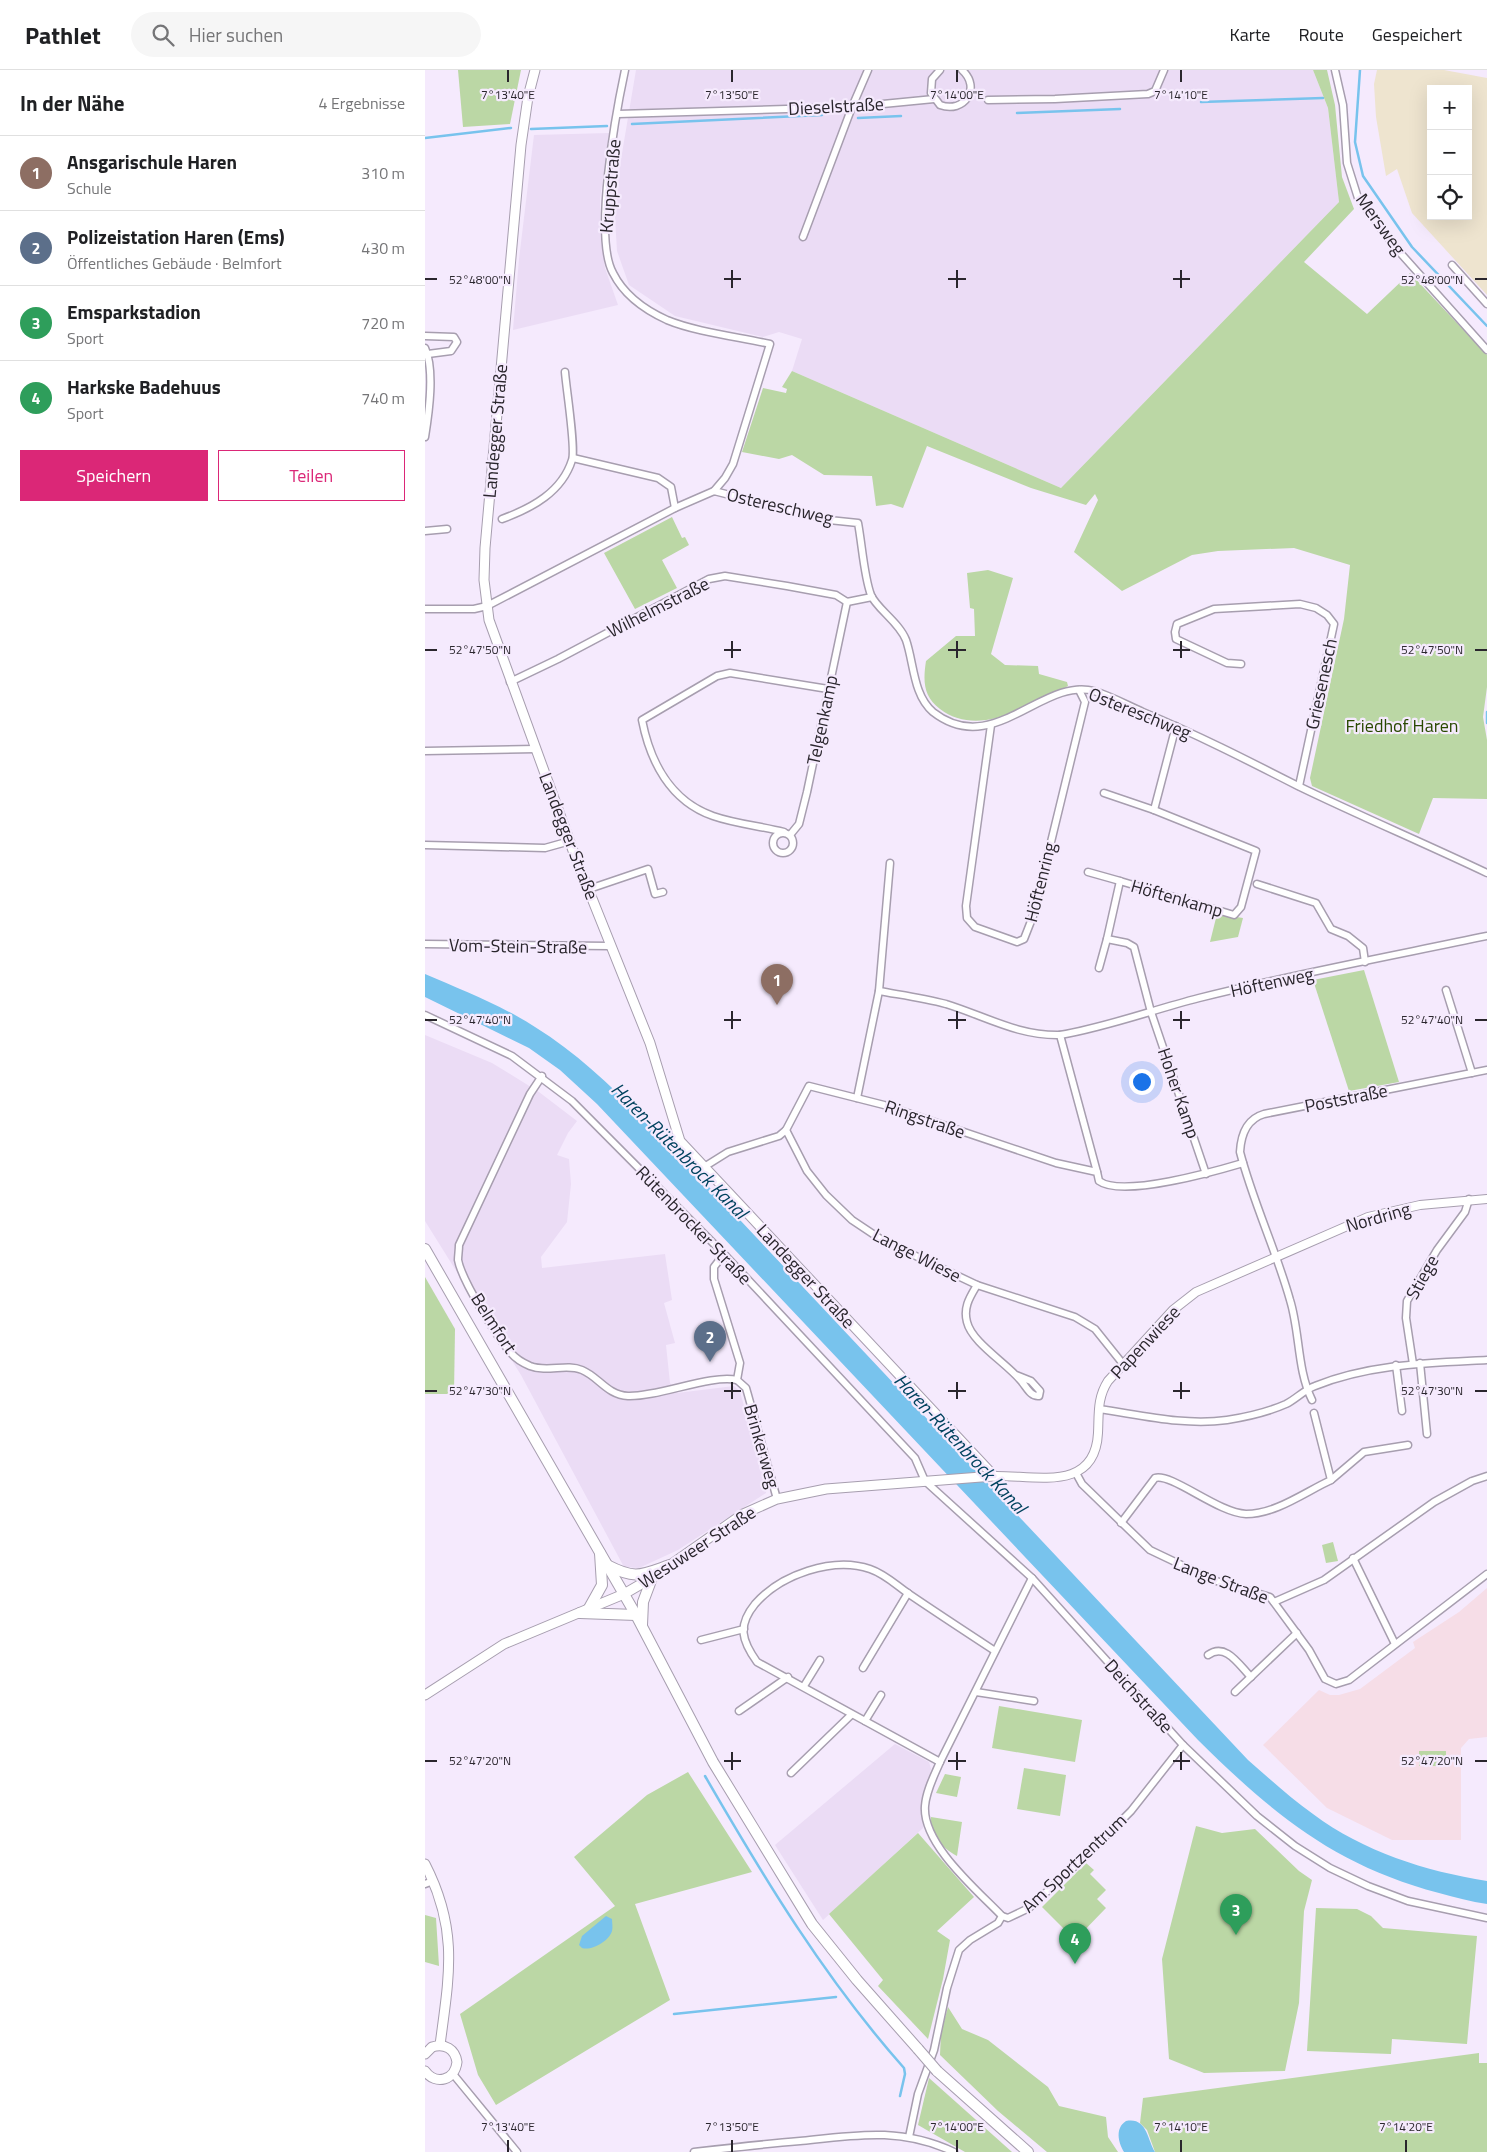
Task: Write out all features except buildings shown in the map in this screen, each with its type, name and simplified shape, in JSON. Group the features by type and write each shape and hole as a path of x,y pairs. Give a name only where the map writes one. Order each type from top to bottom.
{"main road":[{"name":"Landegger Straße","path":"535,70 528,97 521,145 485,538 484,580 489,620 510,682 537,749 570,841 650,1043 675,1132 680,1141 989,1476"},
{"path":"425,1248 642,1625 713,1762 812,1924 857,1980 937,2070 1028,2152"},
{"name":"Wesuweer Straße","path":"425,1695 504,1644 624,1594 652,1578 743,1514 777,1500 826,1490 989,1476"},
{"path":"584,1611 602,1585 600,1554"},
{"path":"607,1565 623,1573 640,1576 670,1565"},
{"path":"642,1625 643,1602 652,1578"},
{"path":"584,1611 636,1615"},
{"path":"425,1864 429,1883 447,1922 450,1952 450,1970 440,2045"},
{"path":"425,2054 433,2047 440,2045 449,2048 455,2054 457,2062 453,2074 440,2080 427,2074 425,2086"}],"street":[{"name":"Kruppstraße","path":"625,70 608,176 604,228 606,250 612,272 624,291 638,303 675,323 771,344 733,464 725,478 714,491"},
{"path":"803,237 851,106 867,70"},
{"path":"934,99 930,86 932,79 939,70"},
{"name":"Dieselstraße","path":"618,114 851,106 934,99 947,107 954,108 966,101 970,95 971,82 962,70"},
{"path":"988,100 1148,94 1155,91 1164,70"},
{"name":"Mersweg","path":"1335,70 1343,105 1347,163 1358,198 1395,247 1487,350"},
{"path":"1451,265 1487,304"},
{"path":"425,336 445,335 454,337 457,342 456,347 451,352 426,351 429,413 425,436"},
{"path":"502,519 523,511 548,495 562,481 573,458 565,372"},
{"path":"573,458 658,478 671,487 675,508"},
{"name":"Ostereschweg","path":"487,606 675,508 714,491 829,520 858,523 872,597 893,619 906,639 920,693 931,711 946,719 968,726 991,725 1064,693 1079,690 1094,691 1176,726 1299,786 1487,873"},
{"path":"425,531 447,529"},
{"name":"Wilhelmstraße","path":"510,682 558,659 709,579 725,576 787,586 836,595 847,602"},
{"path":"847,602 872,597"},
{"name":"Telgenkamp","path":"828,689 730,673 717,676 642,720 646,744 663,779 685,800 713,816 787,834 799,824 847,602"},
{"name":"Griesenesch","path":"1241,664 1227,663 1176,639 1177,624 1214,609 1300,604 1316,608 1327,615 1334,624 1299,786"},
{"path":"425,609 474,609 487,606"},
{"name":"Höftenring","path":"991,725 965,906 967,918 975,926 1017,942 1024,940 1033,916 1085,702 1079,690"},
{"path":"1154,810 1176,726"},
{"path":"425,751 537,749"},
{"name":"Höftenkamp","path":"1088,872 1234,915 1239,912 1256,851 1154,810 1104,793"},
{"path":"425,846 545,848 570,841"},
{"path":"857,1098 879,990 890,863"},
{"path":"589,889 648,870 655,894 663,892"},
{"name":"Höftenkamp","path":"1099,968 1120,881"},
{"path":"1257,884 1316,903 1325,922 1331,929 1355,940 1363,948 1365,962"},
{"name":"Höftenweg","path":"1060,1035 1122,1022 1151,1012 1246,987 1487,936"},
{"path":"1107,939 1127,943 1135,947 1151,1012"},
{"name":"Vom-Stein-Straße","path":"425,944 611,946"},
{"path":"879,990 946,1004 1022,1032 1060,1035 1097,1172"},
{"path":"1446,990 1472,1073"},
{"name":"Hoher Kamp","path":"1151,1012 1206,1174"},
{"name":"Rütenbrocker Straße","path":"425,1015 512,1056 541,1076 579,1107 723,1254 915,1458 925,1481"},
{"name":"Poststraße","path":"1243,1163 1240,1152 1243,1135 1251,1120 1258,1116 1487,1070"},
{"name":"Belmfort","path":"541,1076 530,1094 459,1245 458,1260 464,1276 511,1354 520,1361 548,1370 566,1368 583,1370 605,1388 625,1396 723,1380 737,1380"},
{"name":"Ringstraße","path":"786,1130 809,1086 884,1105 1028,1155 1097,1172 1097,1177 1103,1184 1124,1186 1182,1180 1243,1163"},
{"path":"705,1167 728,1152 779,1136 786,1130"},
{"name":"Lange Wiese","path":"786,1130 807,1171 827,1195 852,1220 882,1240 977,1285 1075,1317 1095,1329 1123,1364"},
{"path":"1243,1163 1290,1298 1307,1390 1312,1400"},
{"name":"Nordring","path":"1275,1257 1368,1217 1420,1205 1469,1199 1487,1199"},
{"name":"Stiege","path":"1413,1364 1406,1318 1407,1301 1433,1256 1465,1212 1469,1199"},
{"path":"723,1254 718,1260 713,1273 739,1363 737,1380"},
{"name":"Papenwiese","path":"1076,1473 1086,1468 1094,1455 1098,1434 1101,1391 1123,1364 1184,1301 1218,1281 1275,1257"},
{"name":"Lange Wiese","path":"977,1285 968,1300 965,1311 967,1323 973,1334 1016,1375"},
{"path":"1099,1408 1188,1422 1226,1420 1255,1414 1285,1404 1307,1390 1335,1380 1396,1365 1487,1360"},
{"path":"1420,1363 1427,1434"},
{"path":"1396,1365 1402,1411"},
{"name":"Brinkerweg","path":"737,1380 746,1388 749,1395 777,1500"},
{"path":"1314,1412 1331,1480"},
{"path":"1121,1523 1155,1478 1160,1476 1168,1478 1222,1508 1249,1514 1271,1510 1331,1480 1364,1452 1408,1445"},
{"path":"989,1476 1054,1477 1076,1473"},
{"name":"Lange Straße","path":"1076,1473 1082,1484 1150,1550 1175,1564 1213,1580 1266,1595 1274,1602 1324,1580 1434,1502 1472,1481 1487,1476"},
{"name":"Deichstraße","path":"925,1481 1033,1578 1183,1745 1257,1816 1330,1868 1368,1886 1408,1901 1487,1918"},
{"path":"1353,1558 1395,1644"},
{"path":"940,1762 757,1662 745,1644 743,1629 746,1619 753,1608 773,1588 799,1575 828,1566 856,1566 871,1569 995,1651"},
{"path":"1274,1602 1297,1633 1325,1679 1337,1684 1349,1680 1487,1574"},
{"path":"1002,1916 940,1849 929,1834 925,1806 928,1792 940,1762 1033,1578"},
{"path":"863,1668 908,1594"},
{"path":"701,1640 743,1629"},
{"path":"1235,1692 1297,1633"},
{"path":"1208,1655 1217,1650 1227,1653 1251,1676"},
{"path":"804,1686 820,1660"},
{"path":"739,1711 788,1678"},
{"path":"976,1692 1034,1701"},
{"path":"865,1721 881,1695"},
{"path":"791,1773 851,1715"},
{"name":"Am Sportzentrum","path":"909,2137 918,2094 934,2050 947,1988 959,1950 970,1940 998,1923 1002,1916 1008,1918 1029,1908 1080,1862 1131,1811 1183,1745"},
{"path":"453,2074 517,2152"},
{"path":"693,2152 854,2134 883,2133 909,2137 953,2152"}],"shaded area":[{"path":"636,70 1313,70 1328,108 1339,202 1061,488 792,371 802,339 779,332 763,337 675,316 629,285 617,251 614,201"},
{"path":"1377,70 1444,70 1487,78 1487,295 1412,213 1397,169 1386,176 1376,117 1374,84"},
{"path":"609,133 600,199 600,233 605,268 618,305 513,330 519,259 534,135"},
{"path":"425,1035 492,1063 539,1092 577,1121 568,1133 557,1155 569,1159 571,1184 567,1222 541,1257 542,1268 665,1254 672,1300 664,1303 675,1343 666,1345 670,1383 677,1393 734,1386 740,1392 767,1486 766,1493 678,1550 639,1568 624,1567 521,1375 425,1221"},
{"path":"1487,1588 1487,1737 1469,1739 1461,1748 1461,1840 1392,1840 1327,1808 1263,1745 1319,1690 1330,1695 1339,1695 1360,1689 1415,1648 1413,1642 1459,1612"},
{"path":"895,1744 929,1762 931,1769 923,1800 923,1828 823,1920 775,1845"}],"green space":[{"path":"458,70 521,70 510,124 463,127"},
{"name":"Friedhof Haren","path":"1313,70 1327,70 1335,105 1342,177 1354,209 1304,262 1367,314 1410,273 1487,355 1487,687 1483,717 1487,740 1487,799 1433,798 1419,834 1312,786 1310,778 1344,619 1350,565 1294,548 1218,551 1192,555 1122,591 1074,552 1098,500 1095,494 1086,505 1031,488 927,446 903,508 891,504 876,506 872,476 824,475 792,455 779,459 742,452 763,388 786,393 787,389 782,387 792,371 1061,488 1339,202 1328,108"},
{"path":"672,517 682,538 685,537 689,545 662,560 677,588 635,609 604,553"},
{"path":"988,570 1013,578 991,654 1005,665 1038,666 1039,674 1067,682 1068,686 1005,716 972,721 955,717 934,704 925,688 925,668 926,661 956,636 975,636 974,609 970,608 967,573"},
{"path":"1217,914 1243,918 1238,937 1210,942"},
{"path":"1364,970 1399,1082 1349,1091 1313,980"},
{"path":"425,1277 455,1329 454,1394 425,1394"},
{"path":"1333,1542 1338,1561 1326,1563 1322,1545"},
{"path":"999,1706 1082,1720 1075,1762 992,1748"},
{"path":"1419,1751 1446,1751 1446,1766 1419,1766"},
{"path":"1024,1768 1066,1775 1060,1816 1017,1809"},
{"path":"688,1772 752,1872 635,1904 670,2000 496,2105 478,2075 460,2014 615,1906 574,1857 647,1795"},
{"path":"945,1774 961,1777 957,1797 936,1793"},
{"path":"931,1817 962,1822 957,1856 946,1849 938,1840 931,1824"},
{"path":"1196,1826 1222,1833 1255,1829 1299,1871 1312,1880 1304,1911 1299,2003 1285,2071 1204,2073 1169,2059 1162,1959"},
{"path":"918,1833 974,1897 937,1931 950,1940 943,1979 928,2039 878,1986 883,1980 829,1914"},
{"path":"1086,1863 1094,1870 1090,1874 1106,1890 1097,1899 1106,1908 1075,1940 1042,1907"},
{"path":"1316,1908 1357,1909 1371,1916 1383,1928 1477,1936 1467,2044 1392,2039 1391,2054 1307,2051"},
{"path":"425,1915 436,1918 439,1966 425,1962"},
{"path":"948,2007 962,2029 988,2040 1048,2087 1059,2106 1106,2117 1108,2137 1118,2152 1047,2152 998,2111 940,2055 941,2032"},
{"path":"1479,2053 1479,2063 1487,2063 1487,2152 1155,2152 1147,2130 1140,2123 1143,2098"},
{"path":"929,2078 1012,2152 965,2152 918,2125"}],"water":[{"path":"425,974 495,1005 550,1037 592,1069 644,1118 1248,1760 1304,1808 1353,1839 1396,1858 1418,1865 1441,1872 1487,1881 1487,1904 1439,1893 1368,1868 1336,1852 1307,1834 1253,1791 1198,1740 597,1104 560,1070 529,1048 425,997"},
{"path":"606,1916 612,1919 610,1935 604,1942 595,1947 582,1948 579,1945 582,1936"},
{"path":"1126,2121 1138,2122 1142,2126 1155,2152 1124,2152 1120,2144 1119,2131"}],"waterway":[{"path":"1360,70 1355,142 1363,176 1412,247 1487,326"},
{"path":"1201,102 1323,98"},
{"path":"1017,113 1120,109"},
{"path":"632,124 822,115"},
{"path":"858,118 901,116"},
{"path":"531,129 607,126"},
{"path":"425,138 511,128"},
{"path":"1487,712 1487,723"},
{"path":"705,1776 797,1927 848,1999 904,2068 905,2074 900,2096"},
{"path":"674,2014 836,1997"}],"place":[{"name":"Ansgarischule Haren","path":"777,1005"},
{"name":"Polizeistation Haren (Ems)","path":"710,1362"},
{"name":"Emsparkstadion","path":"1236,1935"},
{"name":"Harkske Badehuus","path":"1075,1964"}],"water label":[{"name":"Haren-Rütenbrock Kanal","path":"680,1150"},
{"name":"Haren-Rütenbrock Kanal","path":"961,1443"}]}
